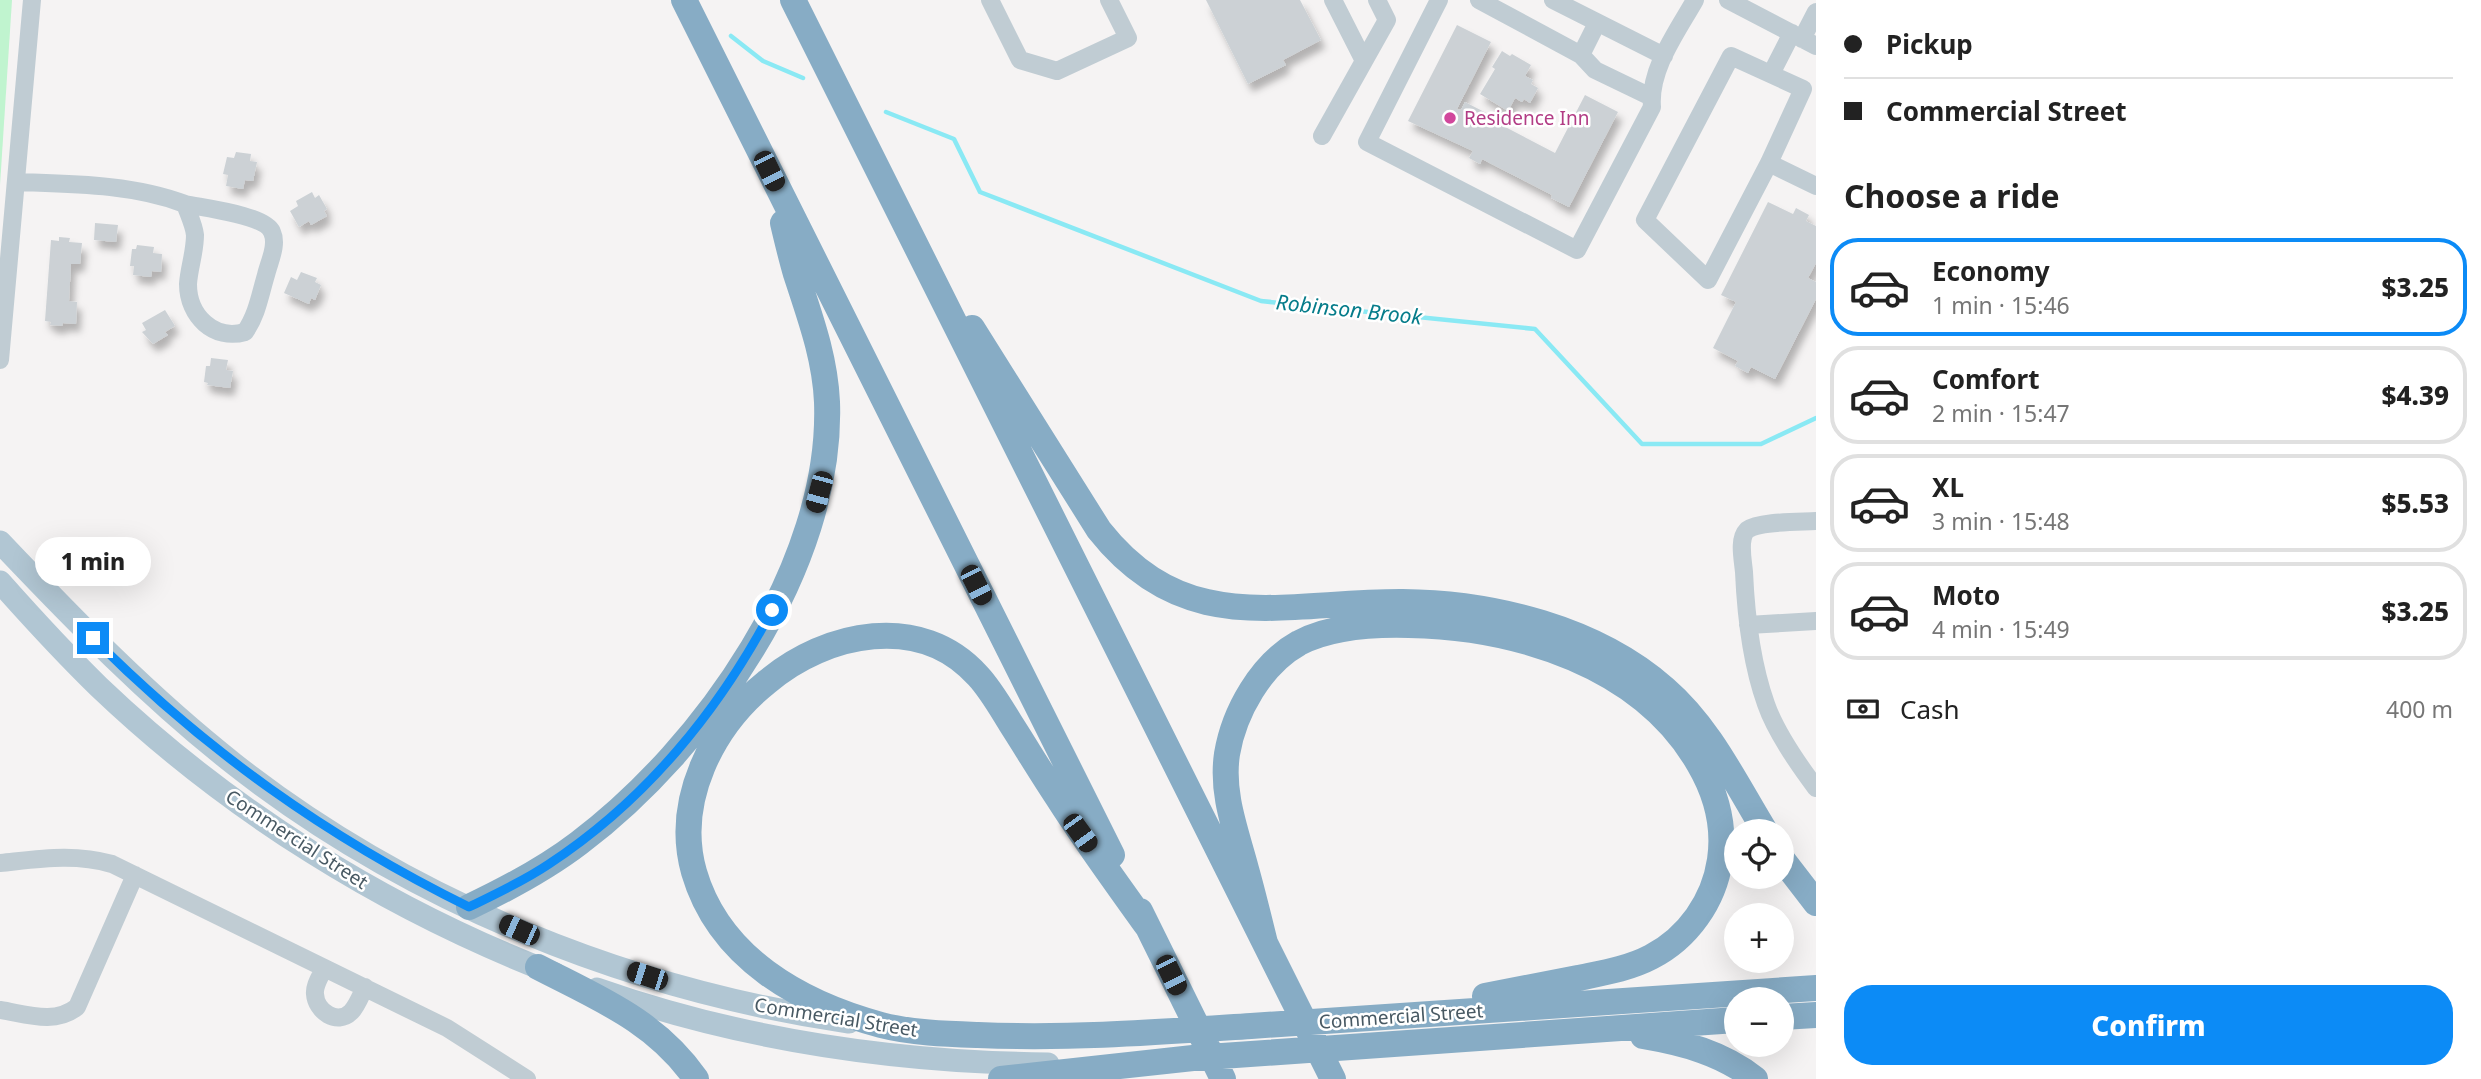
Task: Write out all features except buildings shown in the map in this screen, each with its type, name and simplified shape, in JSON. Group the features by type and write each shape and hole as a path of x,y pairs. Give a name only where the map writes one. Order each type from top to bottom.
{"highway":[{"path":"684,0 1223,1079"},
{"path":"793,0 1333,1079"},
{"path":"469,907 518,882 578,844 663,766 735,675 763,629 793,567 822,479 827,448 827,401 824,368 817,339 796,274 769,171"},
{"path":"916,247 987,350 1099,530 1121,554 1147,575 1187,596 1225,607 1255,609 1392,602 1427,603 1509,615 1577,637 1633,665 1681,704 1713,746 1758,819"},
{"path":"1265,943 1230,814 1226,769 1231,735 1243,706 1268,671 1292,647 1320,635 1358,627 1398,624 1455,627 1552,650 1604,673 1642,698 1667,720 1692,752 1706,778 1718,811 1722,838 1717,875 1708,900 1690,926 1658,953 1625,968 1378,1018"},
{"path":"887,1027 809,999 775,980 756,965 733,943 712,912 700,888 690,854 689,825 693,795 704,764 720,734 741,707 767,681 795,662 826,647 868,636 906,636 942,648 965,663 989,690 1080,833 1147,926"},
{"path":"1794,875 1816,903"},
{"path":"538,967 642,1023 673,1050 696,1079"},
{"name":"Commercial Street","path":"887,1027 968,1035 1078,1036 1816,988"},
{"path":"1794,1016 1816,1015"},
{"name":"Commercial Street","path":"1193,1058 1724,1021"},
{"path":"1571,1032 1626,1033 1686,1045 1728,1061 1755,1079"},
{"path":"1001,1079 1193,1058"}],"main road":[{"name":"Commercial Street","path":"0,542 132,677 236,766 349,843 469,907 570,950 673,984 779,1010 887,1027"},
{"name":"Commercial Street","path":"0,582 59,648 119,705 182,759 247,809 388,897 462,934 538,967 669,1012 762,1034 857,1051 926,1059 1022,1064 1193,1058"}],"street":[{"path":"0,360 32,0"},
{"path":"989,0 1020,60 1057,71 1128,38 1109,0"},
{"path":"1333,0 1364,61"},
{"path":"1322,136 1387,20 1377,0"},
{"path":"1439,0 1367,142 1577,250 1652,107 1654,80 1695,0"},
{"path":"1479,0 1581,55 1595,70 1651,97"},
{"path":"1553,0 1664,56"},
{"path":"1728,0 1803,40"},
{"path":"1771,74 1803,40 1816,12"},
{"path":"1581,55 1597,23"},
{"path":"1731,56 1810,93 1769,163 1708,279 1645,220 1731,56"},
{"path":"1769,163 1816,186"},
{"path":"17,183 73,184 152,194 264,223 272,232 274,246 253,320 245,332 234,335 220,334 206,326 196,315 188,286 195,234 185,204"},
{"path":"1816,521 1749,528 1744,535 1742,547 1753,659 1767,707 1798,764 1816,788"},
{"path":"1748,625 1816,621"},
{"path":"0,863 66,856 111,864 447,1028 527,1079"},
{"path":"0,1010 52,1018 68,1014 77,1007 135,875"},
{"path":"324,968 315,989 315,996 323,1011 336,1018 352,1011 365,987"}],"green space":[{"path":"0,0 12,0 0,185"}],"waterway":[{"name":"Robinson Brook","path":"731,36 763,61 803,78"},
{"name":"Robinson Brook","path":"886,112 954,139 980,192 1261,301 1535,329 1642,444 1761,444 1816,418"}],"place":[{"name":"Residence Inn","path":"1450,118"}],"route":[{"path":"93,638 194,731 280,798 373,857 469,907 509,888 578,844 639,791 675,754 726,688 772,610"}]}
